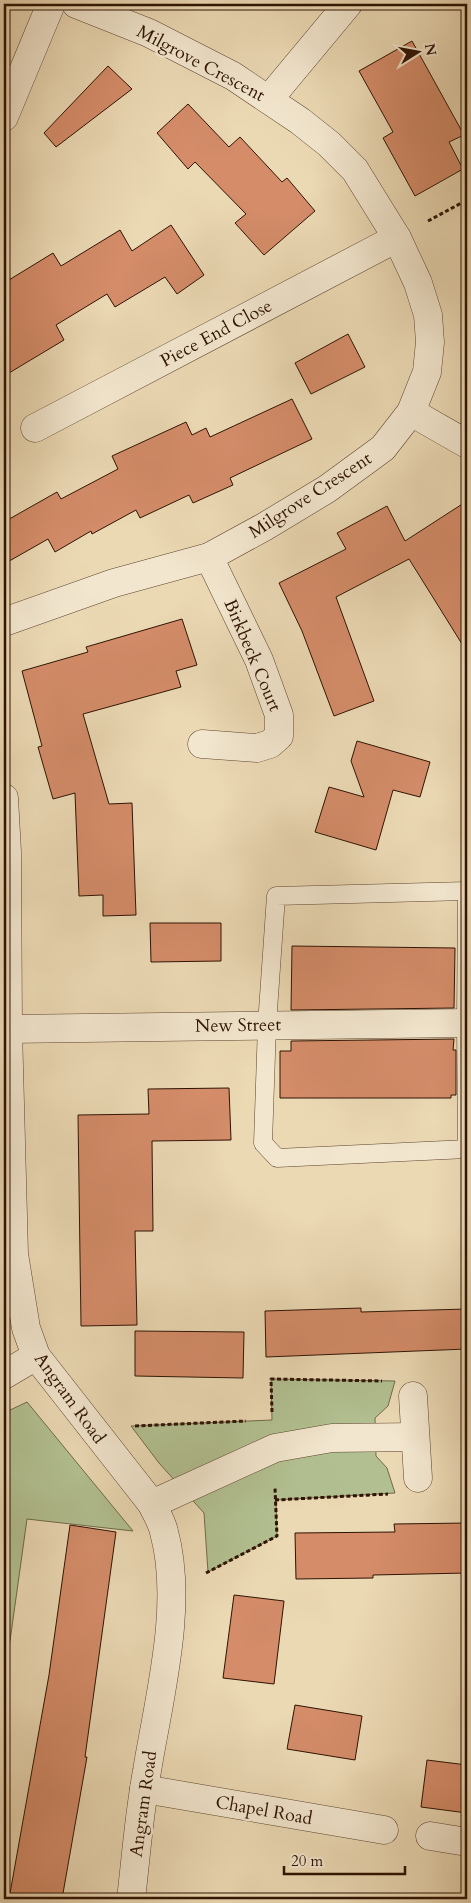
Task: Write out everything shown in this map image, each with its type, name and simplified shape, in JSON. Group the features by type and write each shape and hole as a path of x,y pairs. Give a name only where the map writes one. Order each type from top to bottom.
{"street":[{"path":"4,117 51,4"},
{"name":"Milgrove Crescent","path":"4,622 114,583 209,557 264,527 327,489 383,448 410,412 427,372 430,342 428,315 418,282 397,238 354,170 329,144 269,98 234,76 149,33 76,4"},
{"path":"269,98 348,4"},
{"name":"Piece End Close","path":"35,428 397,238"},
{"path":"410,412 467,444"},
{"name":"Birkbeck Court","path":"202,744 257,748 270,744 279,736 279,715 259,660 209,557"},
{"name":"Angram Road","path":"4,798 7,852 6,950 14,1254 26,1328 36,1356 152,1504 164,1530 169,1558 172,1591 171,1629 144,1789 130,1899"},
{"name":"New Street","path":"8,1029 466,1023"},
{"path":"4,1375 36,1356"},
{"path":"413,1396 418,1478"},
{"path":"152,1504 275,1448 332,1438 415,1436"},
{"name":"Chapel Road","path":"144,1789 384,1830"},
{"path":"430,1836 467,1842"}],"lane":[{"path":"467,891 276,896 266,1025 263,1143 277,1158 467,1149"},
{"path":"467,897 467,1141"}],"path":[{"path":"397,238 467,200"},
{"path":"172,1591 278,1536 271,1380 414,1381 413,1396"},
{"path":"91,1428 273,1420"},
{"path":"275,1500 419,1492 418,1478"}],"green space":[{"path":"271,1379 395,1381 388,1406 375,1418 376,1456 387,1468 395,1493 276,1500 277,1536 208,1572 204,1513 159,1463 131,1426 272,1420"},
{"path":"27,1402 133,1531 27,1519 4,1684 4,1413"}],"building":[{"path":"412,41 464,135 449,142 463,169 415,196 383,138 393,132 359,71"},
{"path":"108,66 132,89 56,147 44,133"},
{"path":"188,104 229,147 240,137 282,182 287,178 315,211 264,255 235,223 246,214 195,162 188,169 157,133"},
{"path":"171,225 204,275 177,294 165,277 115,307 107,294 56,325 64,340 4,376 4,283 53,253 61,266 120,230 132,251"},
{"path":"348,334 365,367 311,394 295,363"},
{"path":"292,399 312,439 230,478 233,485 193,503 189,495 140,518 136,510 92,534 91,531 55,552 48,539 4,564 4,522 57,492 61,499 118,469 112,456 186,422 192,435 206,428 210,437"},
{"path":"467,501 467,652 409,559 336,597 374,701 334,716 302,631 279,583 346,549 337,533 387,506 405,541"},
{"path":"182,619 197,665 176,671 181,687 83,714 109,804 132,803 136,915 103,916 103,895 79,896 75,793 53,799 38,747 42,746 22,671 88,652 86,647"},
{"path":"357,741 430,762 420,797 393,790 376,850 315,832 329,787 364,797 351,761"},
{"path":"150,923 221,923 221,961 151,962"},
{"path":"292,946 455,948 454,1008 291,1010"},
{"path":"454,1039 453,1050 456,1050 456,1095 451,1095 451,1098 280,1098 280,1051 291,1051 291,1041"},
{"path":"229,1088 231,1140 152,1141 153,1231 135,1231 137,1325 81,1326 78,1115 149,1114 148,1089"},
{"path":"361,1308 361,1312 467,1309 467,1349 266,1357 265,1311"},
{"path":"135,1331 244,1332 243,1378 135,1376"},
{"path":"467,1523 467,1573 373,1575 373,1578 296,1579 295,1533 395,1532 394,1524"},
{"path":"70,1525 116,1532 85,1757 87,1757 62,1899 9,1899 49,1675"},
{"path":"234,1595 284,1601 274,1684 223,1678"},
{"path":"295,1705 362,1716 355,1760 287,1749"},
{"path":"427,1760 467,1765 467,1813 421,1807"}]}
